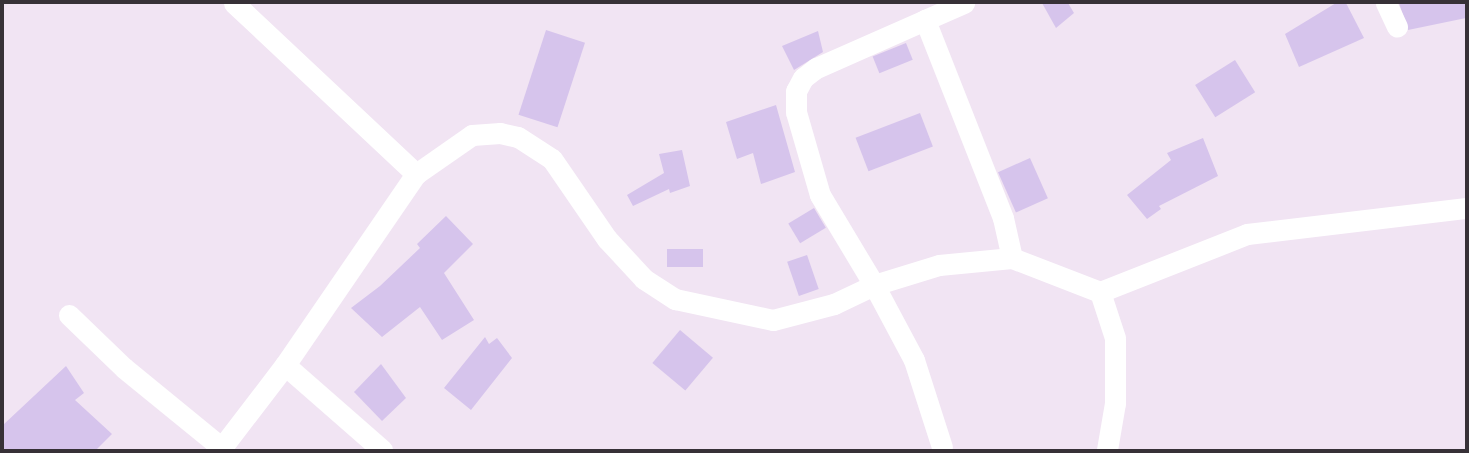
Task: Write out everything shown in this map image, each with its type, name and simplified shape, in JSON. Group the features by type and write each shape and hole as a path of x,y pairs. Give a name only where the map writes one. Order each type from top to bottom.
{"street":[{"path":"234,3 416,174"},
{"path":"942,447 914,360 874,285 820,195 796,112 796,91 803,78 816,68 964,3"},
{"path":"1386,3 1397,27"},
{"path":"925,20 1003,218 1012,258"},
{"path":"68,315 124,368 221,449 285,365 416,174 472,135 500,132 518,137 552,159 607,239 644,279 675,299 712,309 773,320 834,304 874,285 939,265 1012,258 1100,292 1247,234 1466,208"},
{"path":"1100,292 1115,338 1115,403 1107,450"},
{"path":"285,365 382,450"}],"building":[{"path":"1042,3 1068,3 1074,13 1056,28"},
{"path":"1336,3 1346,3 1364,38 1299,67 1285,34"},
{"path":"1399,3 1466,3 1466,18 1408,30"},
{"path":"546,30 585,43 557,127 518,115"},
{"path":"818,31 823,52 794,70 782,46"},
{"path":"906,43 913,60 879,73 873,56"},
{"path":"1235,60 1255,92 1215,117 1195,85"},
{"path":"776,105 795,172 761,184 753,153 737,159 726,122"},
{"path":"920,113 933,147 868,171 856,138"},
{"path":"1203,138 1218,176 1159,206 1161,209 1147,219 1127,195 1171,160 1167,153"},
{"path":"682,150 690,186 670,193 669,189 633,206 627,195 664,173 659,154"},
{"path":"1030,158 1048,198 1016,212 998,172"},
{"path":"814,208 826,228 800,243 788,223"},
{"path":"446,216 473,244 444,273 474,320 442,340 420,307 382,337 351,308 380,286 420,248 417,244"},
{"path":"667,249 703,249 703,267 667,267"},
{"path":"807,255 819,289 799,296 787,262"},
{"path":"680,330 713,358 685,391 652,363"},
{"path":"485,337 489,344 497,338 512,358 471,410 444,388"},
{"path":"381,364 406,398 382,421 354,392"},
{"path":"66,366 84,393 75,400 112,434 96,450 3,450 3,425"}]}
